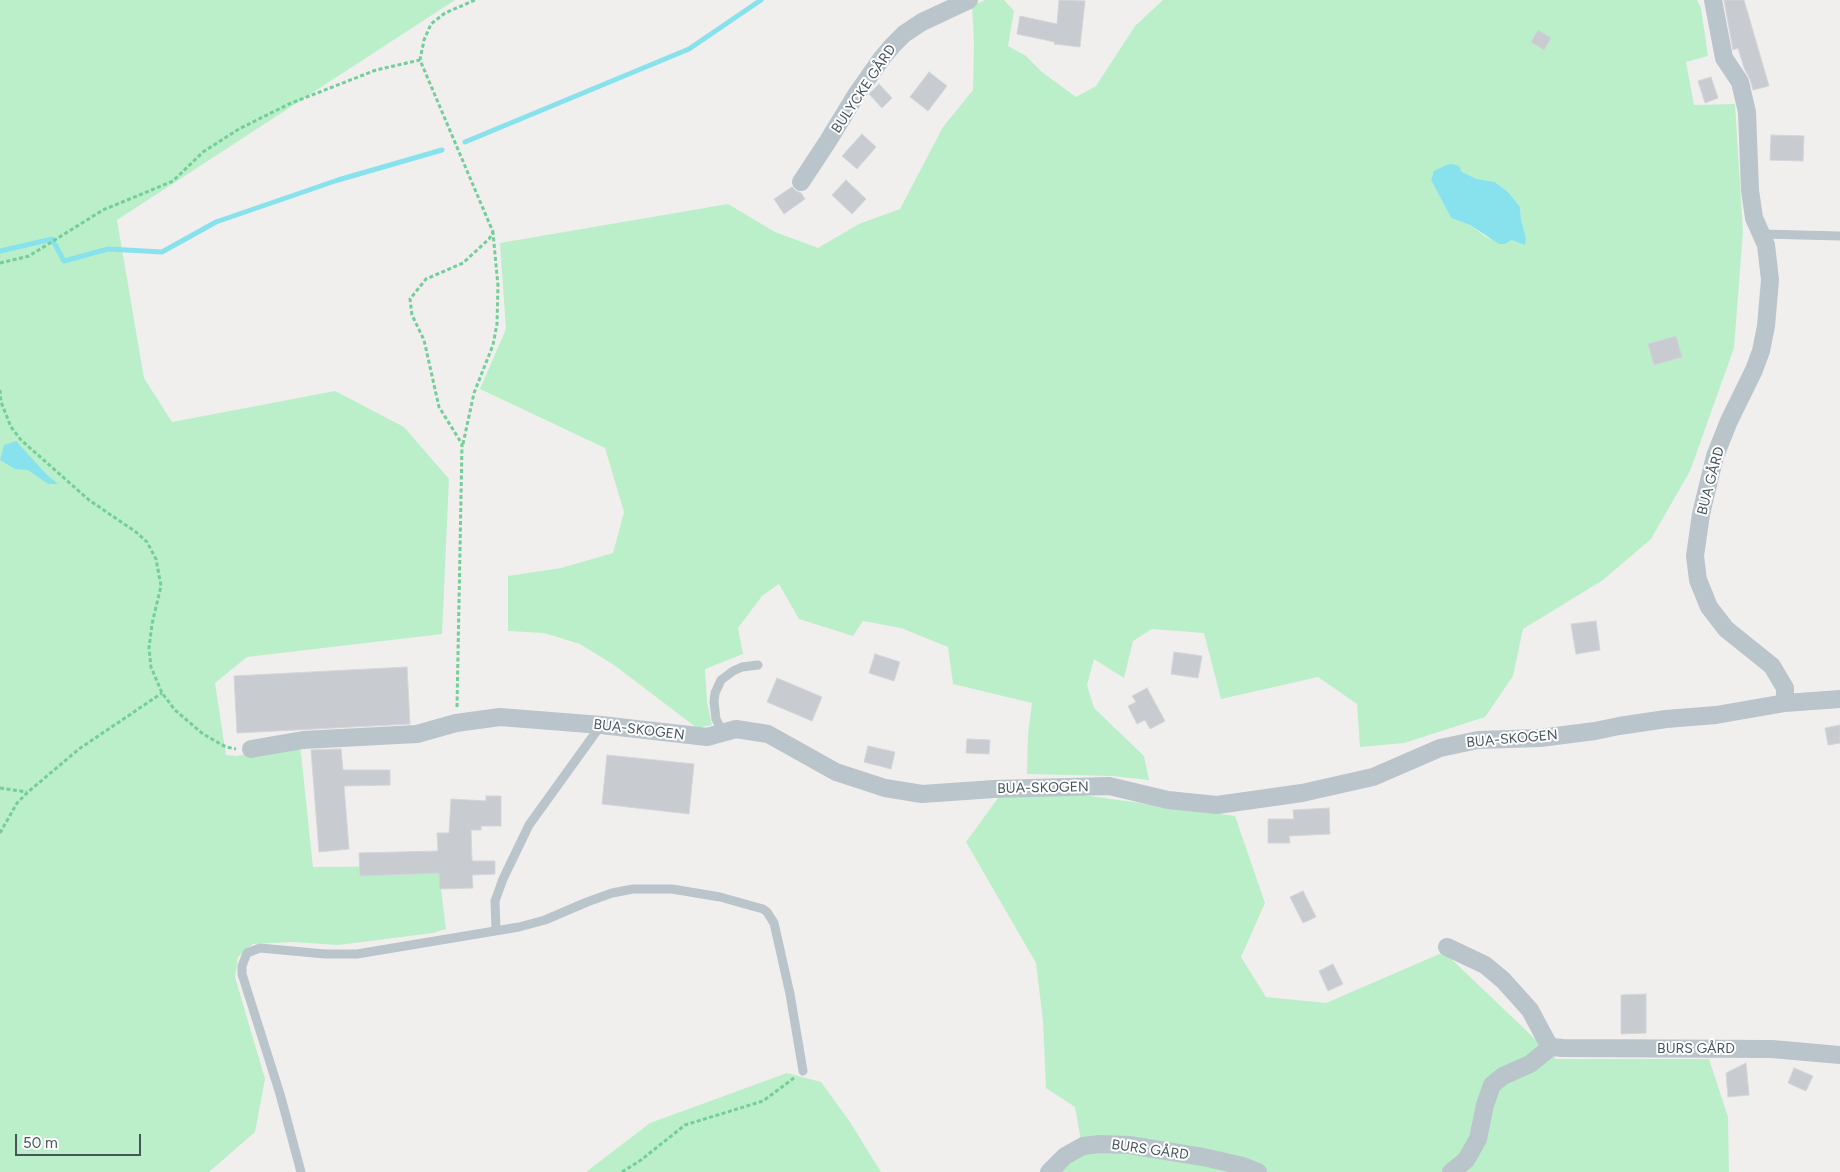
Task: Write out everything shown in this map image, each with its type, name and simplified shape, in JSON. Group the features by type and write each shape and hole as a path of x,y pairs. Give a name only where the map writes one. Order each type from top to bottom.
{"street":[{"name":"BULYCKE GÅRD","path":"800,182 828,142 856,95 893,45 913,28 969,0"},
{"name":"BUA GÅRD","path":"1713,0 1724,58 1740,82 1747,112 1750,190 1754,218 1766,245 1770,280 1763,343 1754,370 1729,421 1716,456 1702,514 1695,556 1698,580 1709,607 1726,629 1772,666 1785,688 1785,703"},
{"name":"BUA-SKOGEN","path":"252,749 303,740 417,734 456,722 500,717 601,725 708,737 736,729 768,734 836,772 885,788 922,794 994,789 1109,786 1168,800 1217,805 1302,793 1373,777 1440,748 1478,740 1540,738 1629,724 1716,715 1785,703 1840,699"},
{"path":"1446,947 1485,965 1503,980 1530,1010 1551,1047 1530,1064 1503,1076 1492,1084 1485,1105 1478,1139 1466,1160 1451,1172"},
{"name":"BURS GÅRD","path":"1551,1047 1772,1049 1840,1055"},
{"name":"BURS GÅRD","path":"1049,1172 1065,1156 1083,1146 1100,1144 1129,1145 1203,1157 1243,1166 1258,1172"}],"lane":[{"path":"1762,234 1840,236"},
{"path":"723,733 716,719 714,702 715,693 721,680 742,667 758,665"},
{"path":"496,930 495,901 503,879 529,825 601,725"},
{"path":"301,1172 280,1094 242,974 242,966 247,953 260,948 325,954 356,954 519,927 545,920 612,893 633,889 658,888 695,892 728,899 763,909 774,923 790,994 804,1066 803,1071"}],"path":[{"path":"456,722 462,444 474,393 493,346 497,324 498,286 493,232 420,60 424,40 431,24 445,13 475,0"},
{"path":"0,263 29,256 103,210 172,181 203,152 239,129 289,104 376,70 420,60"},
{"path":"462,444 439,407 424,340 412,316 410,298 426,279 463,263 489,239 493,232"},
{"path":"0,390 1,402 11,427 21,440 89,500 136,532 147,542 156,559 161,586 152,624 149,648 151,667 162,693 175,710 203,734 226,747 237,750 252,749"},
{"path":"0,833 18,802 28,792 79,749 162,693"},
{"path":"0,788 28,792"},
{"path":"622,1172 641,1160 685,1125 763,1101 803,1071"}],"green space":[{"path":"0,0 455,0 117,220 144,378 172,422 335,391 404,427 449,479 442,634 247,657 215,683 226,755 236,756 300,744 313,867 438,866 446,929 433,933 338,945 293,942 253,944 238,957 235,977 265,1079 255,1132 209,1172 0,1172"},
{"path":"985,0 1004,0 1014,11 1008,46 1026,56 1042,72 1076,97 1096,86 1135,26 1163,0 1697,0 1701,8 1708,56 1686,62 1694,105 1735,104 1743,232 1734,348 1690,471 1651,539 1603,580 1523,629 1513,676 1485,717 1404,743 1360,747 1357,704 1318,677 1221,699 1204,633 1152,629 1133,641 1124,678 1094,659 1087,685 1094,708 1144,756 1149,780 1112,776 1027,774 1028,734 1032,703 953,684 948,647 901,628 863,621 853,636 799,619 779,584 762,596 738,628 743,654 705,669 707,702 712,725 697,728 614,665 580,644 544,633 508,631 508,576 561,568 613,553 624,512 605,448 480,389 506,329 500,243 728,204 775,232 818,248 859,224 900,209 943,127 973,90 974,42 972,6","holes":["1459,166 1462,172 1477,179 1495,182 1509,193 1520,207 1526,238 1512,240 1505,244 1486,237 1470,225 1451,218 1431,180 1433,175"]},
{"path":"1068,793 1235,816 1265,903 1241,957 1266,997 1326,1003 1444,952 1556,1059 1709,1059 1728,1117 1729,1172 1045,1172 1081,1140 1075,1107 1046,1088 1043,1021 1036,963 966,842 998,798"},
{"path":"787,1073 821,1082 850,1122 881,1172 586,1172 650,1123"}],"water":[{"path":"1452,164 1459,166 1462,172 1477,179 1495,182 1509,193 1520,207 1526,238 1525,245 1512,240 1505,244 1499,244 1470,225 1451,218 1431,180 1434,171"},
{"path":"16,441 47,475 58,484 48,484 28,470 15,469 0,460 4,445"}],"building":[{"path":"1059,0 1085,1 1080,47 1054,44 1055,42 1017,34 1020,16 1057,24"},
{"path":"1724,0 1744,0 1769,86 1753,90 1738,48 1733,50"},
{"path":"1538,30 1551,38 1544,50 1531,42"},
{"path":"929,72 947,86 928,111 910,97"},
{"path":"1711,77 1718,98 1705,103 1698,81"},
{"path":"879,84 892,98 882,108 869,94"},
{"path":"862,134 876,147 857,169 842,156"},
{"path":"1771,135 1804,136 1803,161 1770,160"},
{"path":"846,180 866,199 852,214 832,195"},
{"path":"792,187 801,193 805,199 784,214 774,199"},
{"path":"1676,336 1682,357 1654,365 1648,344"},
{"path":"1596,621 1600,650 1576,654 1571,624"},
{"path":"1174,652 1202,656 1198,678 1171,674"},
{"path":"875,654 900,662 894,681 869,673"},
{"path":"407,667 410,724 237,733 234,676"},
{"path":"777,678 822,697 812,721 767,702"},
{"path":"1147,688 1165,721 1150,729 1145,720 1137,724 1128,706 1136,702 1132,696"},
{"path":"1840,725 1840,743 1828,745 1825,728"},
{"path":"967,739 990,740 989,754 966,753"},
{"path":"868,746 895,752 891,769 864,762"},
{"path":"341,749 343,770 390,770 390,785 344,786 349,849 319,852 311,750"},
{"path":"607,755 694,764 689,814 602,804"},
{"path":"486,796 501,796 501,826 481,826 481,830 471,830 472,861 495,861 495,874 472,875 473,888 440,889 439,873 360,876 359,853 438,851 437,833 449,833 451,799 486,801"},
{"path":"1329,808 1330,834 1289,836 1290,843 1268,843 1268,819 1294,819 1293,810"},
{"path":"1303,891 1316,917 1303,923 1290,897"},
{"path":"1333,964 1343,984 1328,991 1319,971"},
{"path":"1646,994 1646,1033 1621,1034 1621,995"},
{"path":"1746,1063 1749,1095 1728,1097 1726,1073"},
{"path":"1794,1068 1813,1076 1806,1091 1788,1083"}],"waterway":[{"path":"465,142 689,49 761,0"},
{"path":"0,251 52,239 64,261 108,249 162,252 216,222 338,180 442,150"}]}
